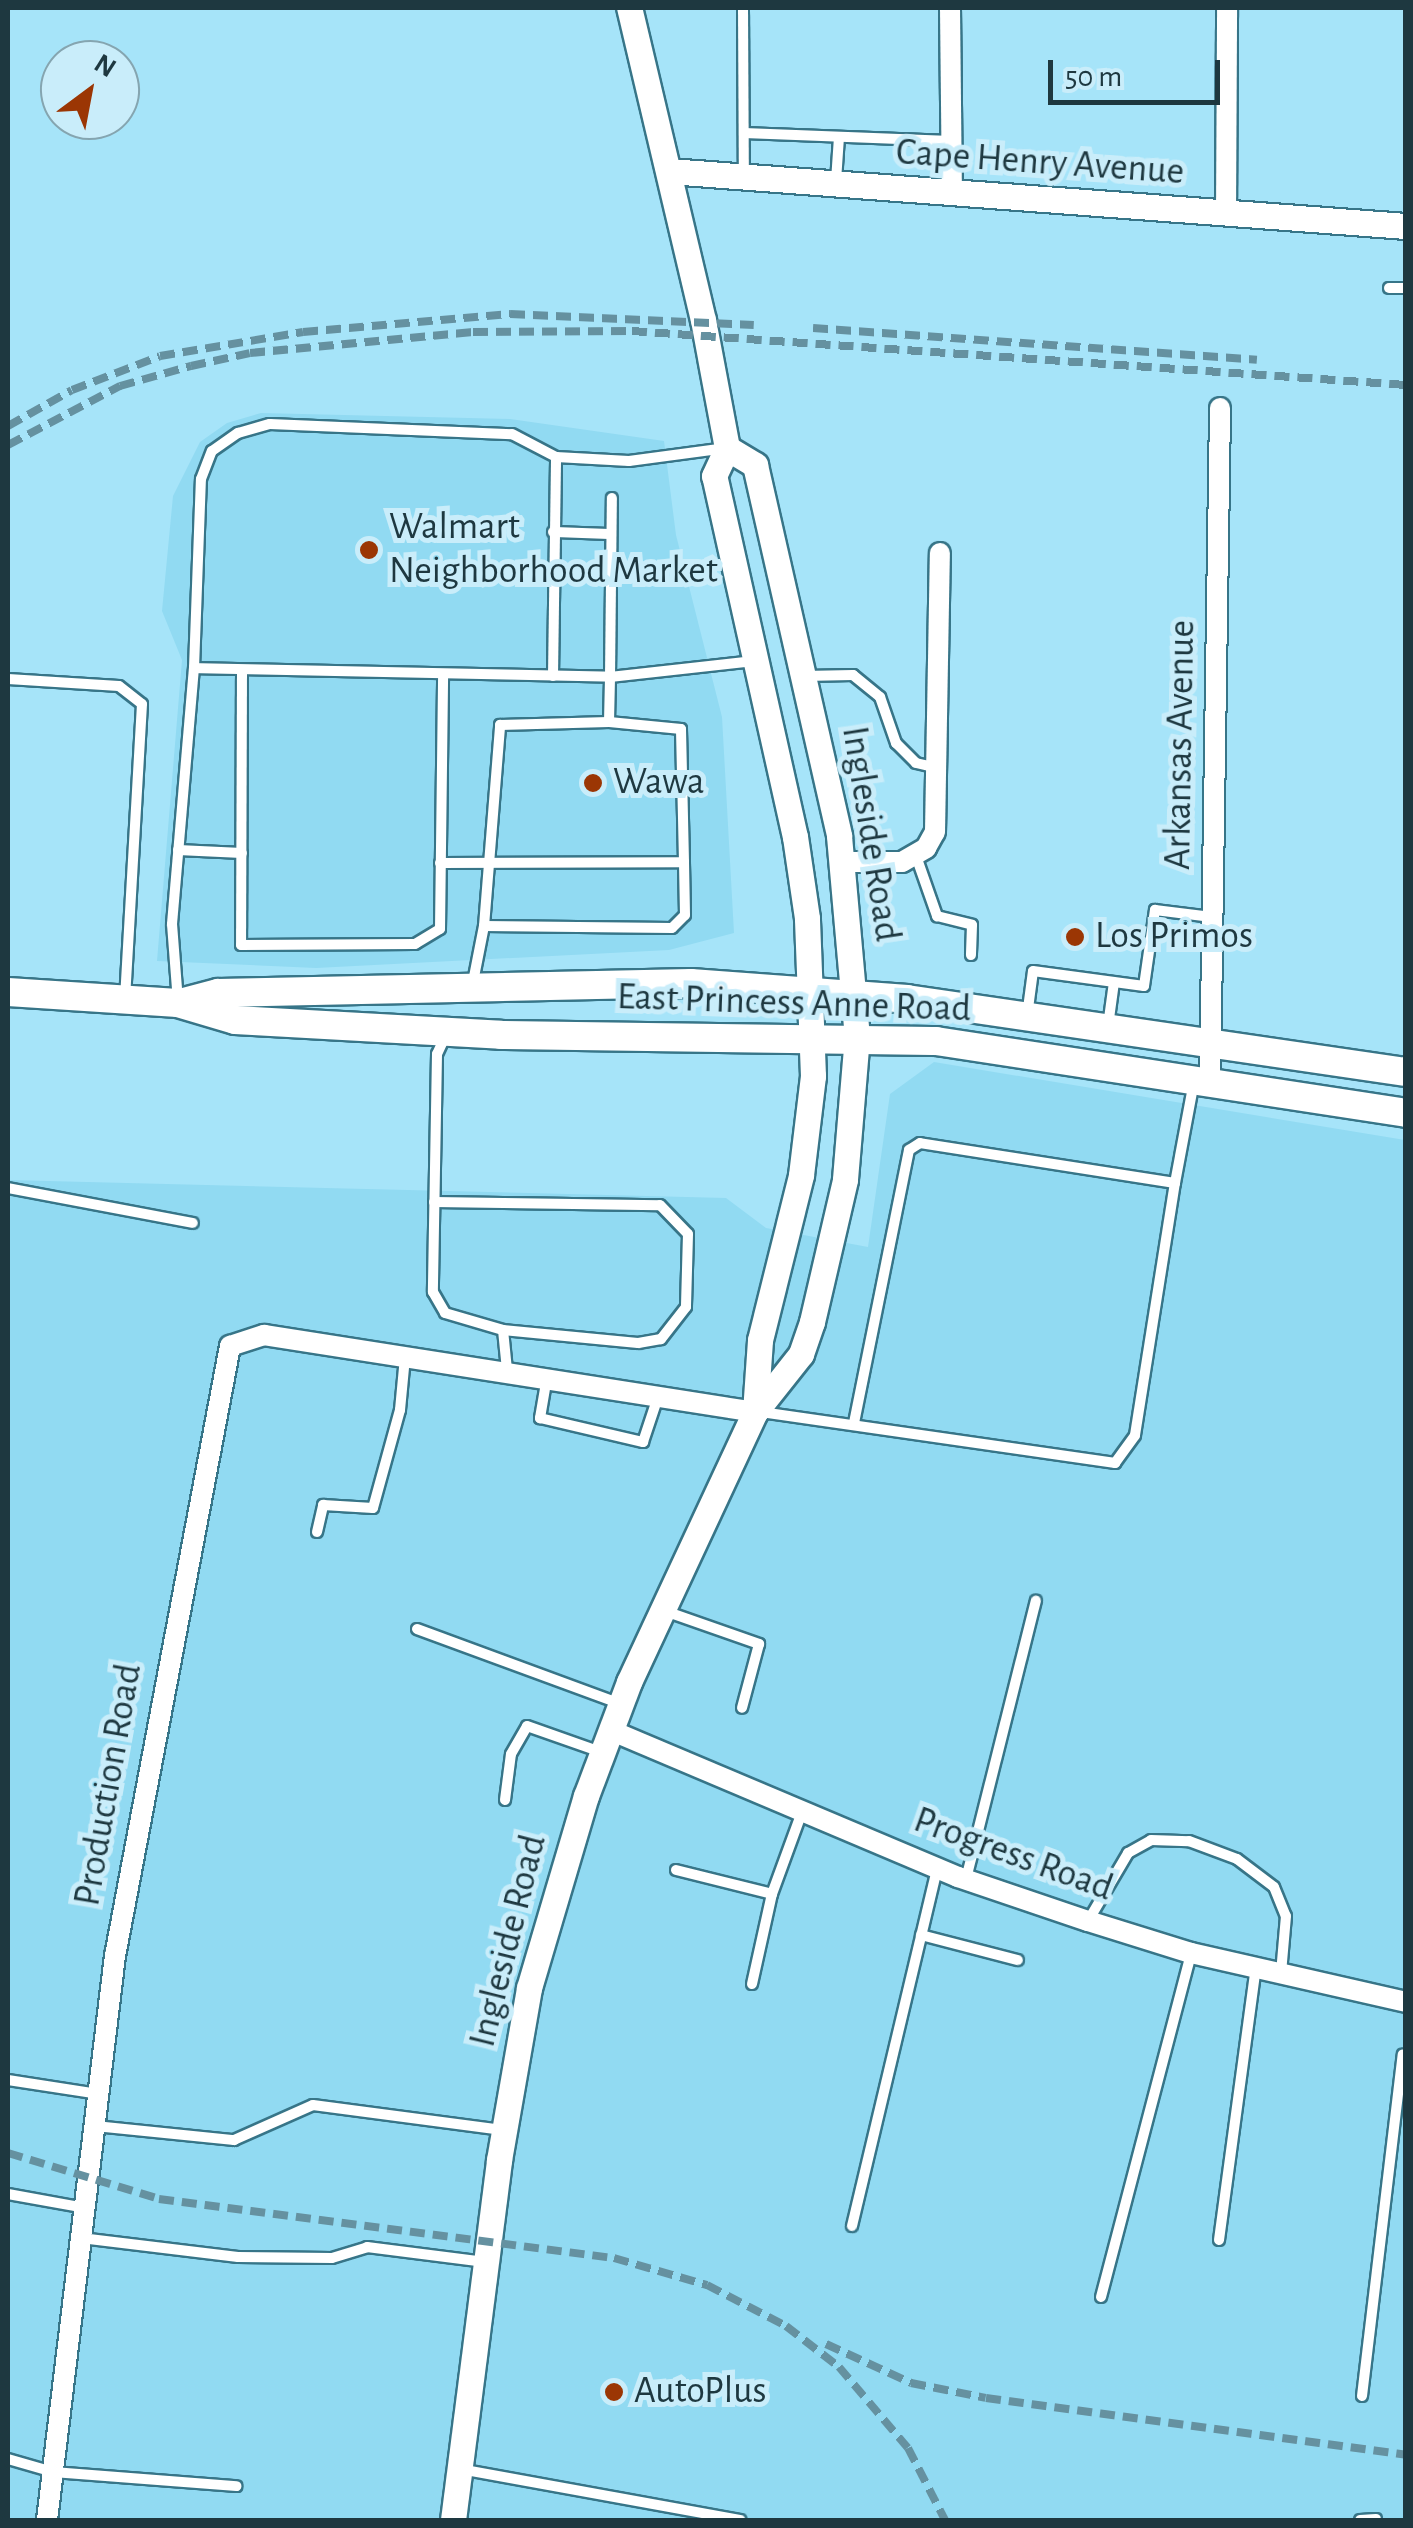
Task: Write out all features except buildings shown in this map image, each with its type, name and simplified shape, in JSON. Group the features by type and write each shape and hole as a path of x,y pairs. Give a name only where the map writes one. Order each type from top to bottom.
{"main road":[{"name":"East Princess Anne Road","path":"178,1003 218,993 691,983 855,994 1406,1072"},
{"name":"East Princess Anne Road","path":"8,992 178,1003 235,1020 448,1032 812,1035 936,1041 1406,1113"}],"street":[{"name":"Ingleside Road","path":"629,8 669,172 727,448 714,476 795,838 811,990 812,1035 802,1175 760,1340 755,1412"},
{"path":"950,8 952,194"},
{"path":"1226,215 1228,8"},
{"name":"Cape Henry Avenue","path":"669,172 1406,226"},
{"name":"Arkansas Avenue","path":"1202,1082 1210,1044 1220,408"},
{"name":"Ingleside Road","path":"452,2520 504,2130 541,1940 606,1741 661,1610 755,1412 801,1354 845,1180 856,1036 844,862 756,466 727,448"},
{"path":"844,862 916,856 935,832 940,552"},
{"name":"Production Road","path":"48,2520 115,1956 223,1358 250,1335 547,1376 755,1412"},
{"name":"Progress Road","path":"606,1741 802,1811 966,1879 1088,1921 1191,1952 1406,2002"}],"lane":[{"path":"743,8 744,177"},
{"path":"744,134 951,141"},
{"path":"836,184 838,137"},
{"path":"1389,288 1406,288"},
{"path":"178,1003 172,924 194,668 201,479 212,452 238,433 270,424 512,434 556,457 629,461 727,448"},
{"path":"553,676 556,457"},
{"path":"609,722 612,498"},
{"path":"553,532 611,534"},
{"path":"194,668 443,676 610,676 754,660"},
{"path":"242,670 241,945 416,944 440,929 443,676"},
{"path":"803,676 853,675 880,698 896,743 916,762 939,768"},
{"path":"8,678 120,686 142,704 124,1000"},
{"path":"471,986 484,926 500,726 609,722 682,729 684,916 672,928 484,926"},
{"path":"178,850 242,852"},
{"path":"916,856 937,916 972,925 971,955"},
{"path":"440,863 684,862"},
{"path":"1026,1017 1033,971 1144,986 1155,910 1213,918"},
{"path":"1107,1028 1114,982"},
{"path":"434,1202 660,1206 688,1234 686,1307 661,1339 638,1343 502,1330 454,1317 436,1304 434,1202 438,1054 448,1032"},
{"path":"755,1412 1115,1462 1136,1436 1175,1184 1202,1082"},
{"path":"854,1424 909,1150 920,1143 1175,1184"},
{"path":"8,1188 193,1223"},
{"path":"502,1330 507,1370"},
{"path":"318,1532 322,1504 373,1508 400,1410 406,1356"},
{"path":"547,1376 540,1418 643,1442 658,1394"},
{"path":"966,1879 1036,1601"},
{"path":"661,1610 759,1644 742,1708"},
{"path":"418,1629 620,1704"},
{"path":"505,1800 510,1754 528,1726 606,1741"},
{"path":"752,1984 772,1894 802,1811"},
{"path":"1088,1921 1128,1853 1151,1840 1189,1841 1237,1859 1274,1887 1286,1916 1281,1974"},
{"path":"852,2226 937,1868"},
{"path":"676,1870 772,1894"},
{"path":"921,1936 1018,1960"},
{"path":"1101,2297 1191,1952"},
{"path":"1219,2240 1256,1968"},
{"path":"1362,2396 1406,2040"},
{"path":"8,2080 99,2094"},
{"path":"94,2126 234,2140 313,2105 504,2130"},
{"path":"8,2194 84,2208"},
{"path":"81,2238 238,2257 332,2258 366,2248 485,2262"},
{"path":"8,2458 53,2472 236,2486"},
{"path":"459,2469 740,2520"},
{"path":"1360,2520 1376,2519"}],"shaded area":[{"path":"261,413 510,419 664,441 676,535 722,717 734,933 669,950 316,968 157,961 182,660 162,611 173,496 200,442 227,423"},
{"path":"934,1062 1405,1140 1405,2520 8,2520 8,1180 726,1198 766,1228 868,1247 890,1094"}],"railway":[{"path":"8,426 72,390 160,356 303,332 510,314 754,325"},
{"path":"813,328 1257,360"},
{"path":"8,445 120,386 191,366 250,353 473,332 632,331 1406,385"},
{"path":"8,2153 159,2199 614,2258 707,2285 786,2326 839,2367 908,2448 945,2520"},
{"path":"826,2344 911,2383 986,2398 1406,2455"}],"place":[{"name":"Walmart Neighborhood Market","path":"369,550"},
{"name":"Wawa","path":"593,783"},
{"name":"Los Primos","path":"1075,937"},
{"name":"AutoPlus","path":"614,2392"}]}
